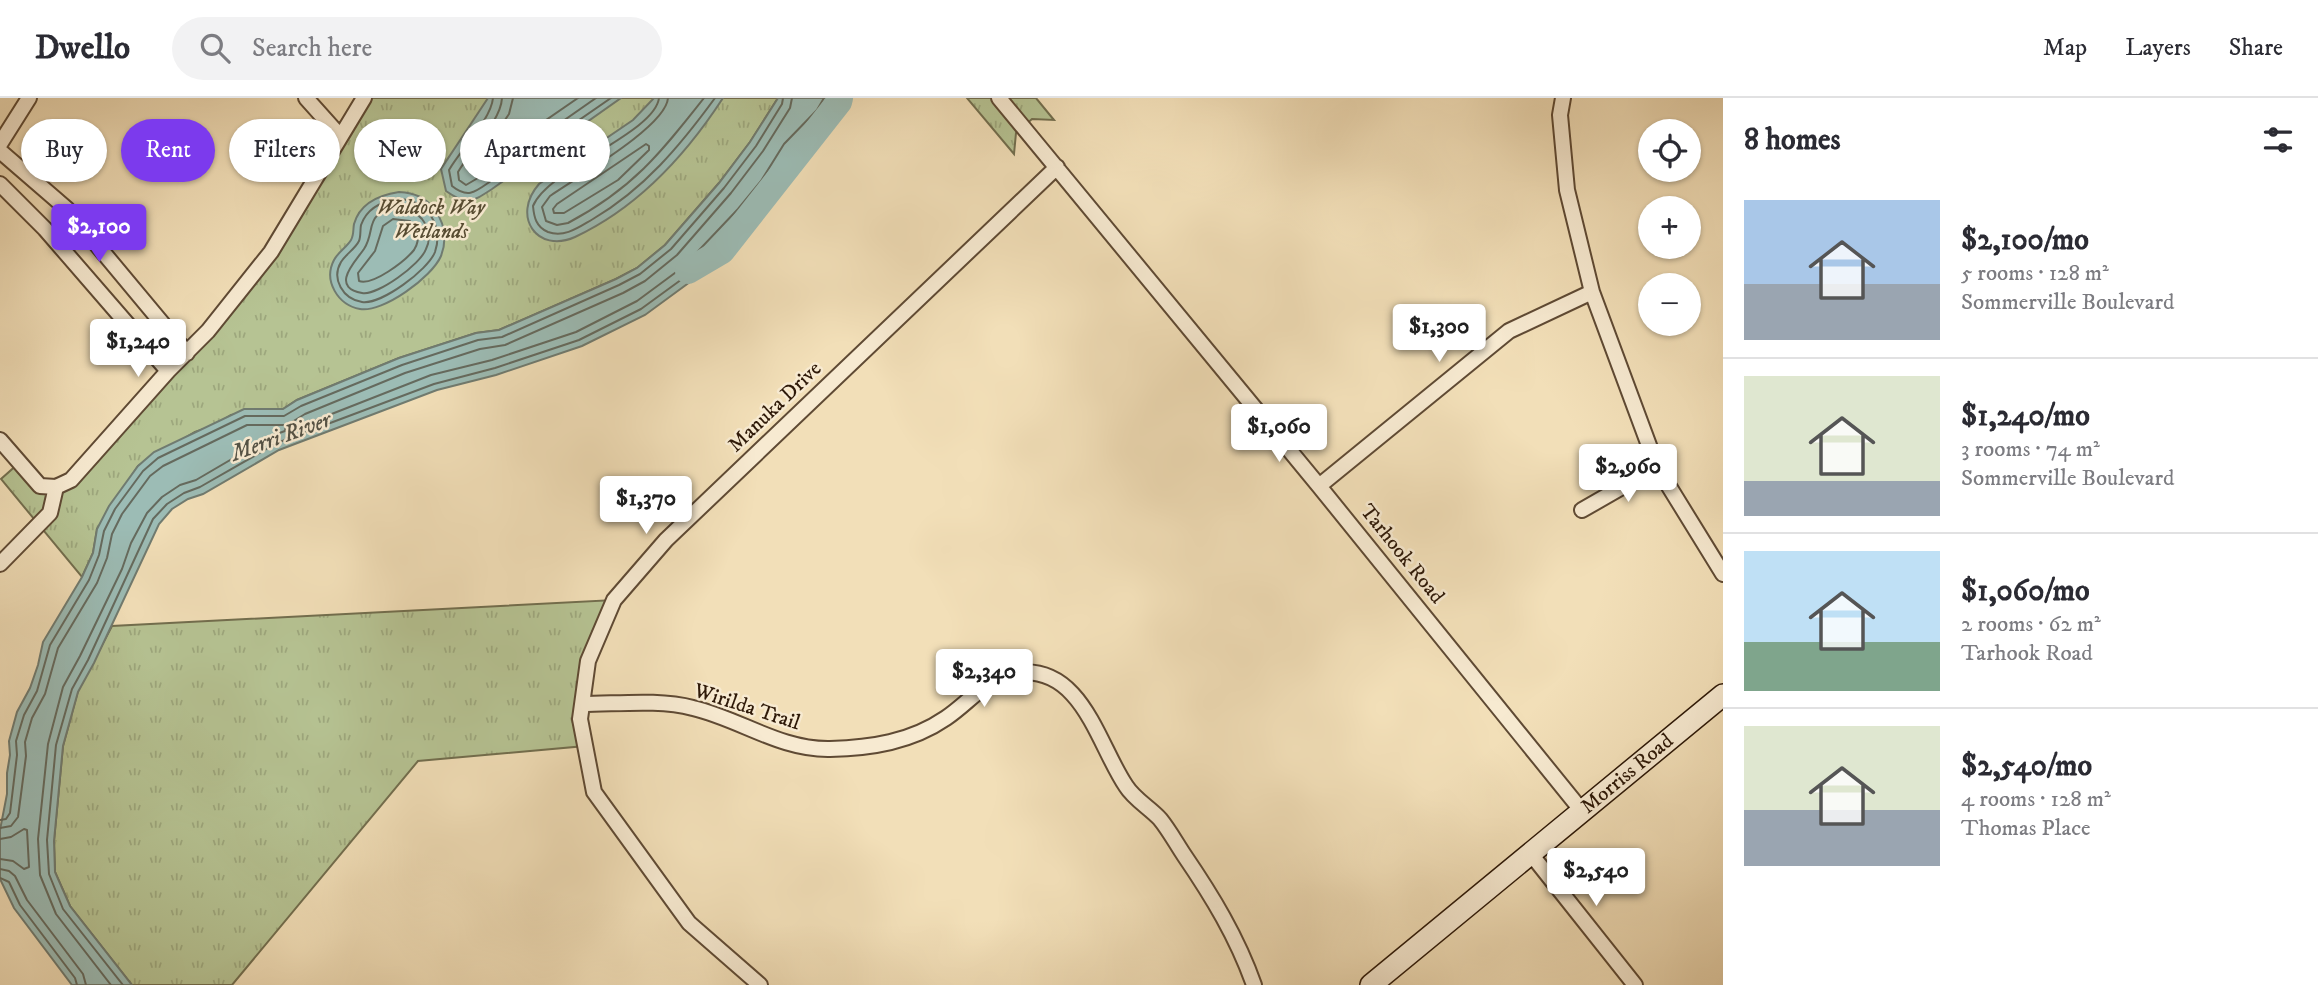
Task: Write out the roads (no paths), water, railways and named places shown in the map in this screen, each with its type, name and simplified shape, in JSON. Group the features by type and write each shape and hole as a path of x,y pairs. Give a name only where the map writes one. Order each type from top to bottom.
{"street":[{"path":"0,144 29,98"},
{"path":"306,98 325,119"},
{"path":"340,136 364,98"},
{"name":"Tarhook Road","path":"999,98 1320,486 1582,811"},
{"path":"1563,98 1560,115 1567,190 1592,292 1657,467 1723,574"},
{"path":"0,150 67,209 187,353"},
{"name":"Manuka Drive","path":"760,985 689,923 594,792 580,719 588,661 614,600 657,550 1057,167"},
{"path":"0,440 40,486 56,487 71,480 187,353 271,252 313,182"},
{"path":"0,184 46,229 168,371"},
{"path":"1320,486 1509,331 1592,292"},
{"path":"1582,510 1657,467"},
{"path":"0,564 50,513 56,487"},
{"name":"Wirilda Trail","path":"582,704 656,704 693,708 792,746 864,748 906,739 926,729 946,718 987,683 1016,673 1047,674 1077,699 1095,724 1126,788 1160,819 1213,897 1243,953 1254,985"},
{"name":"Morriss Road","path":"1371,985 1723,695"},
{"path":"1531,854 1634,985"}],"water":[{"path":"488,98 621,98 591,119 474,119"},
{"path":"654,98 723,98 676,159 619,211 575,237 561,241 540,236 532,229 527,208 539,184 610,182 610,136 633,120"},
{"path":"778,98 843,98 830,119 797,153 774,190 750,219 694,279 645,315 582,346 496,375 437,390 279,450 203,494 188,499 172,509 159,524 78,692 63,746 54,841 55,872 70,906 132,985 72,985 14,908 0,879 0,830 7,794 9,741 17,712 38,665 43,642 82,577 93,553 97,529 109,506 138,466 154,452 244,409 283,409 297,400 399,358 476,333 499,330 637,268 665,245 719,183"},
{"path":"460,140 460,182 502,182 469,201 459,199 446,191 446,161"},
{"path":"399,192 419,197 435,210 444,232 441,256 428,274 393,300 370,309 352,307 339,297 332,284 330,276 334,260 351,240 357,217 366,205 384,195"}],"waterway":[{"name":"Merri River","path":"688,271 722,251 840,98"}],"park label":[{"name":"Waldock Way Wetlands","path":"431,220"}]}
